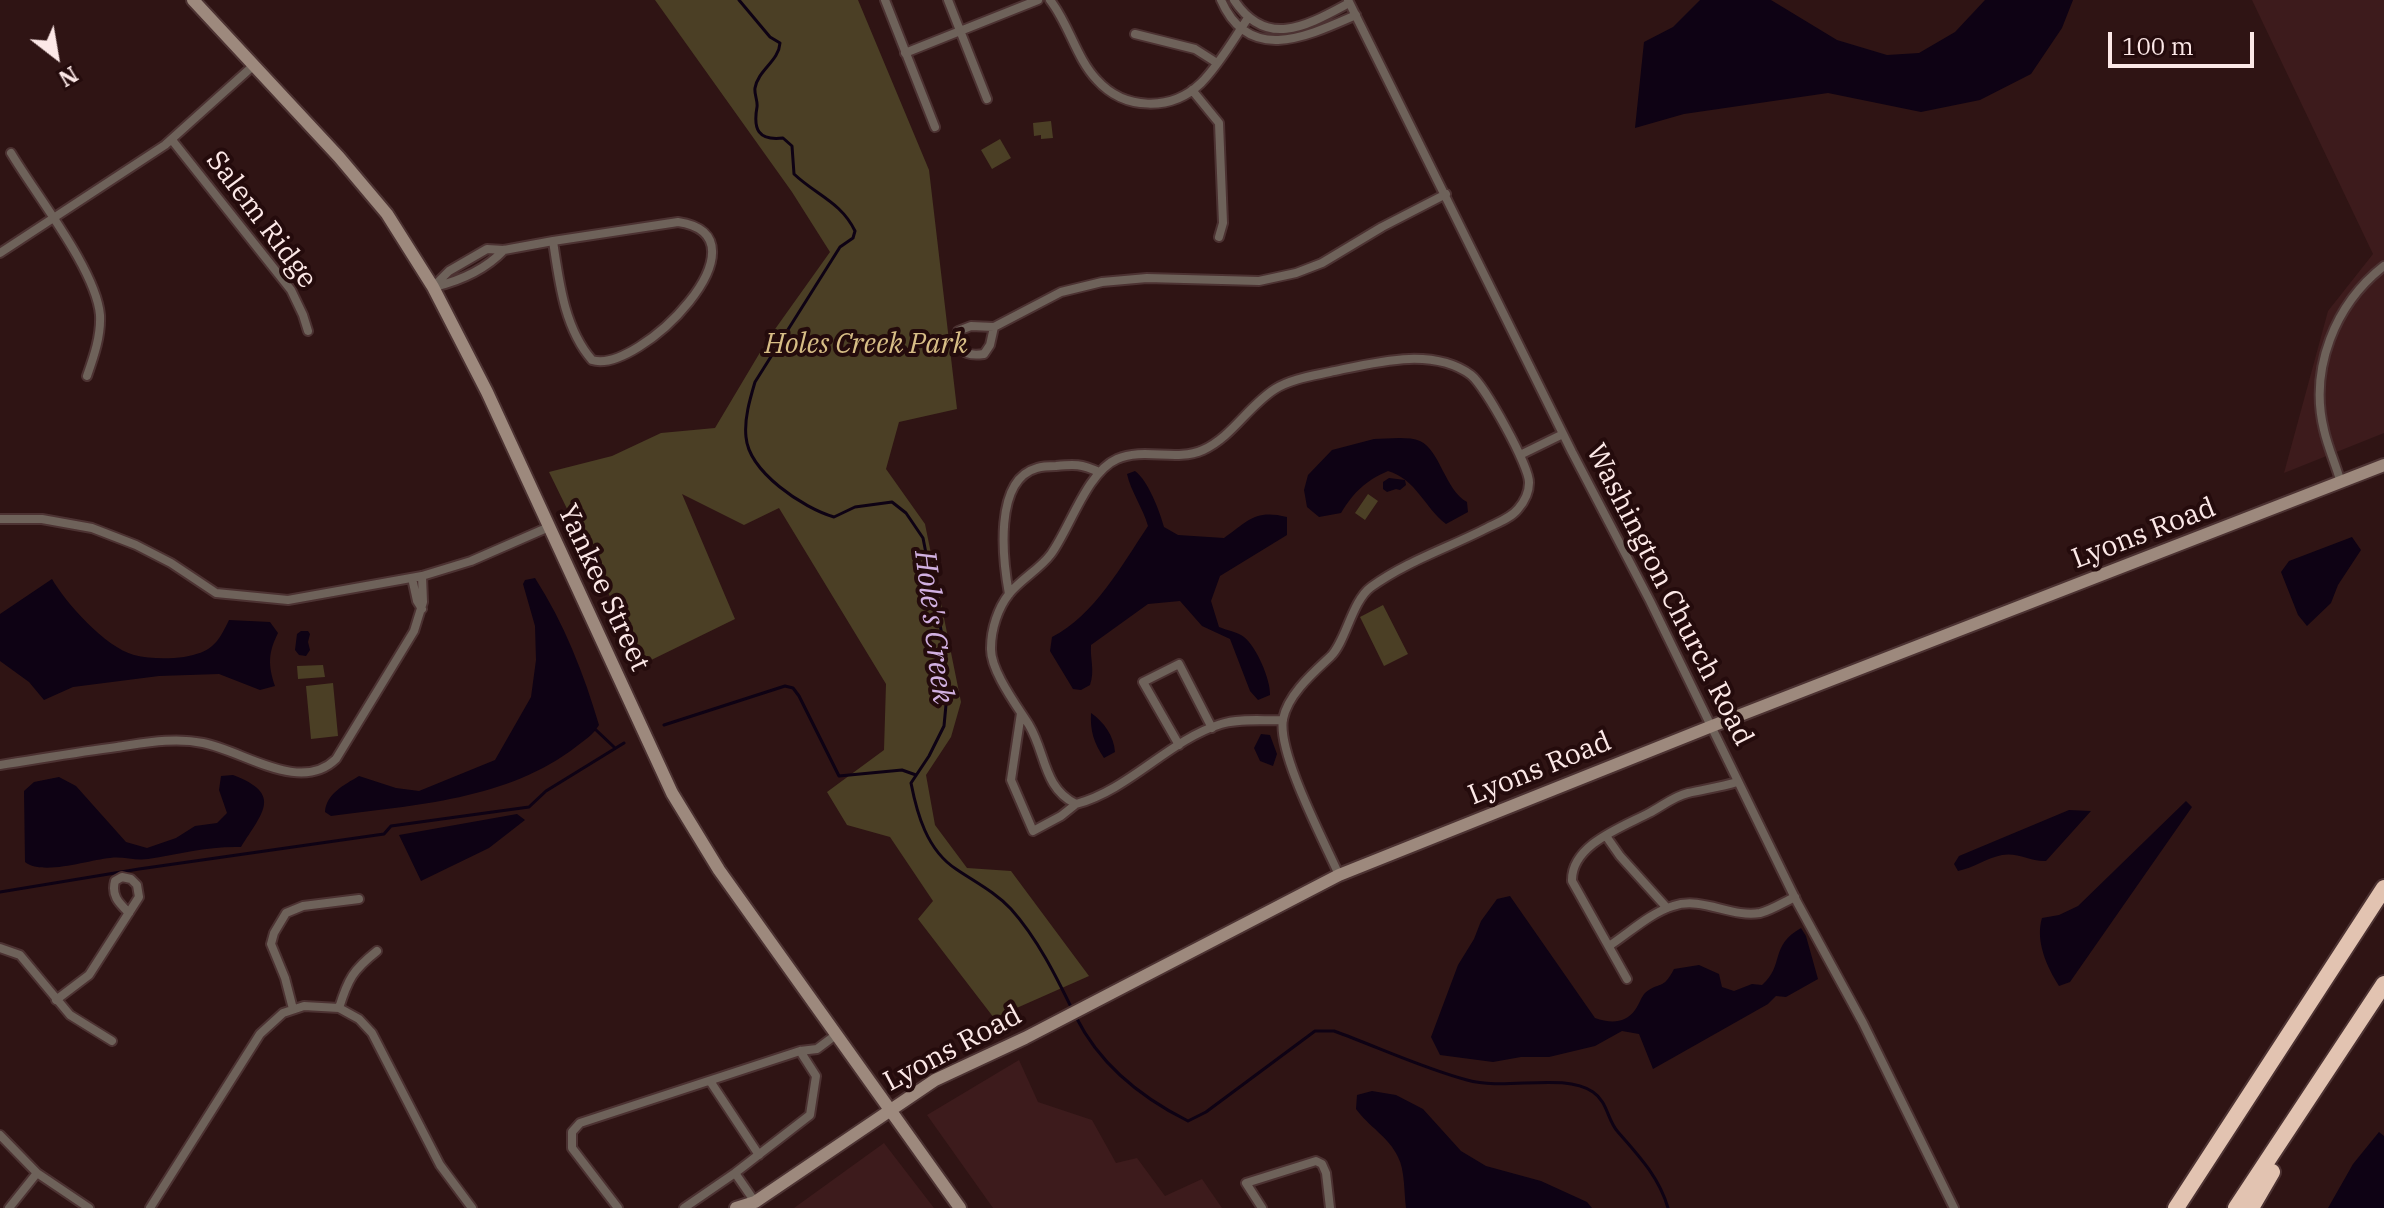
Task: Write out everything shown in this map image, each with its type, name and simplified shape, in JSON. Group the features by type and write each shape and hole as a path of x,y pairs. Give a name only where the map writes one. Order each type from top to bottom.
{"highway":[{"path":"2176,1208 2384,888"},
{"path":"2251,1208 2384,984"},
{"path":"2236,1208 2369,1008"}],"main road":[{"name":"Yankee Street","path":"193,0 339,157 387,214 433,287 487,392 684,814 719,870 960,1208"},
{"name":"Lyons Road","path":"736,1208 754,1205 935,1080 1025,1038 1339,875 1712,726 2384,465"}],"street":[{"path":"885,0 935,127"},
{"path":"948,0 987,99"},
{"path":"905,53 1038,0"},
{"path":"1050,0 1061,14 1095,79 1116,97 1143,105 1168,102 1192,90 1217,63 1248,18"},
{"path":"1221,0 1241,28 1266,39 1282,41 1316,33 1356,15"},
{"path":"1234,0 1248,18 1281,31 1313,23 1349,2"},
{"name":"Washington Church Road","path":"1349,2 1712,726 1737,782 1863,1023 1954,1208"},
{"path":"1135,34 1195,49 1217,63"},
{"path":"0,253 172,140 254,65"},
{"path":"1192,90 1219,123 1223,223 1219,237"},
{"name":"Salem Ridge","path":"172,140 291,290 308,331"},
{"path":"11,153 90,278 98,305 99,337 87,376"},
{"path":"994,327 990,345 984,354 972,356 962,351 956,342 958,331 971,326 994,327 1061,292 1102,282 1147,278 1259,281 1296,273 1322,263 1446,194"},
{"path":"433,287 456,282 496,259 504,250 553,241 678,222 705,234 712,248 713,262 667,325 618,359 602,363 592,360 586,353 570,323 553,241"},
{"path":"2341,483 2324,430 2320,391 2322,366 2340,316 2359,289 2384,266"},
{"path":"1076,804 1064,798 1051,784 1034,734 1003,683 990,652 994,621 1009,594 1050,555 1099,472 1117,459 1140,455 1188,455 1205,449 1276,388 1300,379 1389,359 1433,361 1469,373 1483,387 1530,480 1526,497 1516,512 1469,538 1407,564 1366,590 1335,652 1321,664 1289,704 1283,720 1288,758 1339,875"},
{"path":"1520,455 1563,434"},
{"path":"1009,594 1002,531 1007,507 1023,476 1036,468 1081,464 1099,472"},
{"path":"0,519 42,519 92,528 159,557 216,593 288,600 422,576 471,561 549,527"},
{"path":"0,765 165,740 216,746 296,774 322,770 336,759 414,631 425,592 422,576"},
{"path":"412,578 422,609"},
{"path":"1179,745 1143,682 1179,664 1212,728"},
{"path":"1021,713 1011,780 1033,831 1222,723 1283,720"},
{"path":"1627,979 1572,881 1572,871 1588,849 1606,836 1686,793 1709,791 1737,782"},
{"path":"1606,836 1667,908"},
{"path":"1609,946 1655,914 1676,904 1711,905 1742,914 1762,913 1795,897"},
{"path":"293,1009 271,944 274,933 286,913 303,906 359,899"},
{"path":"56,1000 89,975 129,913"},
{"path":"0,948 20,955 70,1015 112,1041"},
{"path":"339,1008 348,978 377,951"},
{"path":"150,1208 260,1034 270,1022 293,1009 316,1005 339,1008 359,1019 372,1033 426,1142 472,1208"},
{"path":"618,1208 572,1148 572,1132 580,1123 800,1051 817,1049 837,1034"},
{"path":"684,1208 810,1115 816,1076 800,1051"},
{"path":"710,1081 759,1155"},
{"path":"0,1135 37,1173 89,1208"},
{"path":"1262,1208 1246,1183 1316,1161 1322,1164 1326,1173 1330,1208"},
{"path":"9,1208 37,1173"},
{"path":"735,1173 754,1205"}],"shaded area":[{"path":"1700,0 1771,0 1837,40 1887,55 1919,53 1955,32 1985,0 2073,0 2062,28 2031,74 1980,100 1921,112 1828,93 1684,114 1635,128 1644,42 1673,27"},
{"path":"2252,0 2384,0 2384,433 2284,473 2328,311 2373,254"},
{"path":"1374,439 1410,439 1427,446 1453,489 1467,502 1468,512 1446,524 1406,480 1388,471 1361,488 1341,513 1319,517 1307,507 1304,490 1308,475 1332,450"},
{"path":"1135,471 1149,489 1164,527 1178,535 1224,538 1252,518 1267,515 1287,517 1287,535 1220,576 1211,601 1219,627 1241,635 1258,655 1270,695 1258,700 1250,691 1230,639 1202,626 1180,601 1148,604 1091,645 1090,685 1081,690 1073,689 1050,651 1052,637 1067,628 1094,603 1148,526 1127,474"},
{"path":"1389,478 1405,480 1406,485 1400,490 1387,492 1383,489 1383,482"},
{"path":"2352,537 2361,550 2338,585 2331,603 2307,626 2298,615 2281,572 2289,561"},
{"path":"535,578 580,668 599,725 594,732 550,764 491,789 395,808 331,816 325,812 332,795 359,776 396,788 419,791 495,760 531,697 536,660 535,626 523,584 525,580"},
{"path":"52,579 76,611 99,634 134,655 172,658 201,653 217,641 229,620 270,622 278,633 270,659 275,686 260,690 219,674 159,676 73,687 44,700 29,682 0,661 0,614"},
{"path":"301,631 310,634 310,650 306,656 299,655 295,650 297,634"},
{"path":"1091,713 1104,725 1113,740 1115,752 1104,758 1093,737"},
{"path":"1261,734 1270,735 1277,754 1273,766 1260,761 1254,748"},
{"path":"233,775 258,789 264,805 241,847 143,859 110,858 43,868 25,862 24,791 34,782 59,777 76,786 126,842 147,848 176,838 195,826 217,823 227,813 219,790 221,776"},
{"path":"2186,801 2192,807 2070,982 2059,986 2041,945 2042,918 2059,915 2078,906"},
{"path":"2069,810 2091,811 2046,861 2008,854 1958,871 1954,864 1959,856"},
{"path":"517,814 525,820 489,848 421,881 399,835"},
{"path":"1510,896 1595,1018 1601,1020 1627,1018 1645,993 1664,983 1674,969 1699,965 1719,974 1722,987 1734,991 1752,984 1762,985 1769,978 1785,942 1801,928 1818,979 1786,997 1776,996 1768,1004 1653,1069 1639,1034 1622,1031 1595,1046 1549,1057 1521,1057 1493,1062 1440,1055 1431,1037 1458,965 1481,921 1497,899"},
{"path":"1019,1060 1038,1102 1092,1120 1116,1163 1137,1158 1165,1196 1202,1179 1222,1208 993,1208 927,1115"},
{"path":"1372,1091 1396,1095 1423,1109 1461,1151 1486,1166 1541,1181 1587,1202 1592,1208 1406,1208 1398,1157 1389,1143 1356,1109 1357,1095"},
{"path":"2379,1132 2384,1136 2384,1208 2328,1208 2353,1164"},
{"path":"884,1143 934,1208 794,1208"}],"green space":[{"name":"Holes Creek Park","path":"655,0 858,0 929,170 957,409 899,422 886,469 925,524 961,702 951,737 926,775 935,825 967,868 1011,871 1089,976 994,1018 918,919 933,901 890,837 847,825 827,792 884,750 886,684 779,508 744,525 682,494 735,619 643,664 549,472 612,456 661,433 715,428 768,339 830,252 792,192"},
{"path":"1051,121 1053,138 1034,136 1033,123"},
{"path":"1000,139 1011,158 992,169 981,150"},
{"path":"1368,494 1378,501 1365,520 1355,513"},
{"path":"1383,605 1408,654 1384,666 1360,617"},
{"path":"323,665 325,677 298,679 297,666"},
{"path":"333,683 338,736 311,739 306,686"}],"waterway":[{"name":"Hole's Creek","path":"739,0 770,37 780,43 755,88 759,132 768,138 783,138 792,146 794,174 843,213 855,231 853,238 840,247 755,382 746,423 749,450 767,475 808,506 834,517 855,507 892,502 906,513 923,538 941,630 947,694 944,726 911,783 916,807 931,842 946,861 998,897 1020,920 1045,958 1073,1011"},
{"path":"664,725 785,686 793,688 799,696 839,776 902,770 916,775"},
{"path":"596,730 614,747"},
{"path":"0,892 384,834 391,826 529,807 546,791 624,743"},
{"name":"Hole's Creek","path":"1076,1017 1110,1065 1154,1102 1188,1121 1206,1112 1315,1031 1334,1031 1467,1080 1581,1086 1602,1101 1614,1127 1654,1177 1668,1208"}]}
